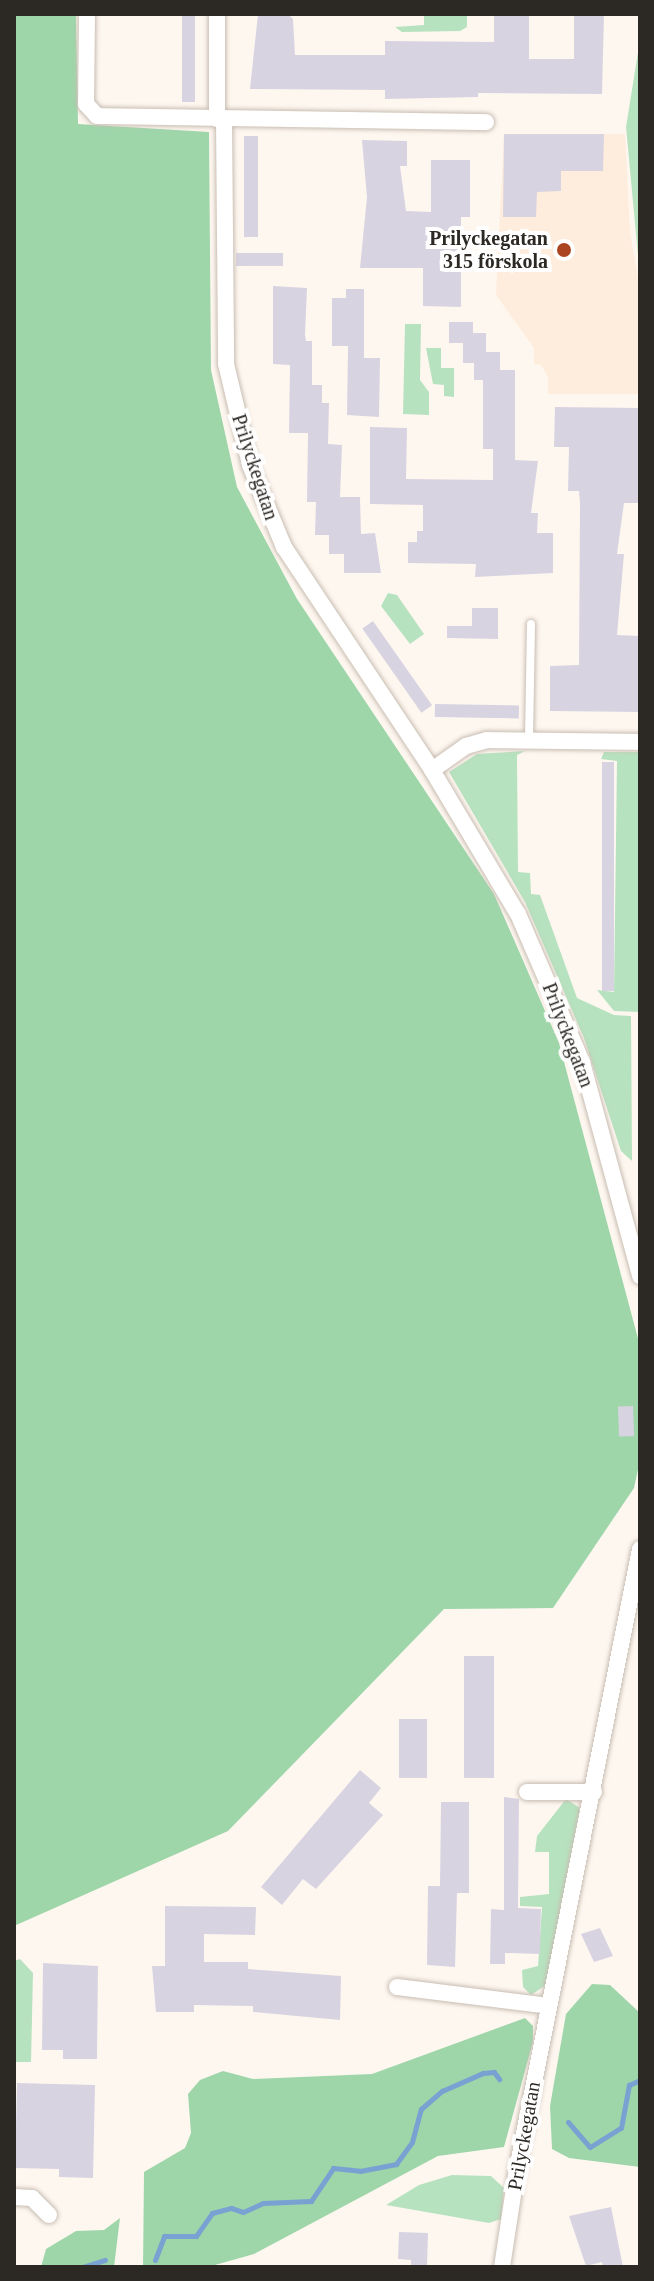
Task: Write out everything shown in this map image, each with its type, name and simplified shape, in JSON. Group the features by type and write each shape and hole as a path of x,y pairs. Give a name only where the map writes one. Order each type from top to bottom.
{"street":[{"path":"87,14 90,110 97,116 486,122"},
{"name":"Prilyckegatan","path":"217,14 226,364 250,465 284,547 432,770 518,914 582,1062 640,1276"},
{"path":"432,770 466,746 529,739 640,742"},
{"name":"Prilyckegatan","path":"502,2267 549,2006 640,1549"},
{"path":"527,1792 594,1792"},
{"path":"397,1987 549,2006"},
{"path":"14,2197 32,2198 49,2215"}],"lane":[{"path":"529,739 531,624"}],"shaded area":[{"name":"Prilyckegatan 315 förskola","path":"504,134 625,134 630,232 640,289 640,394 548,394 548,377 541,365 534,364 534,348 496,295"}],"green space":[{"path":"14,14 76,14 78,124 209,132 211,370 237,487 297,599 494,894 559,1043 640,1346 640,1460 634,1488 553,1608 444,1609 228,1831 14,1926"},
{"path":"424,14 467,14 467,27 460,31 402,32 395,27 424,25"},
{"path":"640,40 640,277 626,127"},
{"path":"405,324 421,324 420,380 429,392 429,415 403,414"},
{"path":"426,348 441,348 441,368 454,368 454,397 444,396 444,385 433,384"},
{"path":"388,593 397,595 424,634 410,644 381,606"},
{"path":"525,751 517,755 518,872 530,873 531,894 540,895 577,998 614,1015 631,1016 632,1161 621,1151 584,1038 525,902 449,772 477,754"},
{"path":"604,752 640,752 640,1012 614,1011 597,990 614,992 617,761 601,759"},
{"path":"566,1799 580,1808 546,1985 531,1995 523,1987 522,1970 538,1966 542,1907 520,1906 520,1897 549,1894 549,1852 535,1852 537,1836"},
{"path":"20,1959 33,1973 31,2062 14,2062 14,1961"},
{"path":"592,1984 610,1985 640,2013 640,2167 569,2158 552,2149 550,2106 566,2014"},
{"path":"525,2018 533,2026 533,2042 504,2147 438,2156 254,2254 208,2267 143,2267 144,2172 185,2148 191,2133 188,2094 200,2080 223,2071 253,2079 372,2074"},
{"path":"452,2175 491,2176 504,2188 501,2219 489,2223 386,2205 419,2185"},
{"path":"120,2218 114,2267 41,2267 46,2249 76,2231 104,2230"}],"building":[{"path":"182,14 195,14 195,102 182,102"},
{"path":"258,14 288,14 293,19 295,55 385,55 385,41 494,42 494,14 529,14 529,59 574,59 574,14 604,14 602,94 478,93 478,97 385,99 385,90 250,89"},
{"path":"504,134 604,134 603,171 561,171 561,191 537,192 536,217 503,217"},
{"path":"244,136 258,136 258,237 244,237"},
{"path":"362,140 407,141 407,166 400,166 406,211 431,212 431,160 470,160 470,217 461,217 461,307 423,306 423,268 360,268 367,197"},
{"path":"236,253 283,253 283,266 236,266"},
{"path":"273,286 307,288 305,335 306,341 312,341 312,385 322,385 322,403 329,403 328,444 342,445 340,497 360,497 361,534 375,533 381,573 344,573 344,554 329,554 329,535 315,535 316,502 307,502 308,433 289,433 290,365 273,364"},
{"path":"346,289 364,289 364,358 380,358 379,417 347,415 348,346 332,346 332,298 346,298"},
{"path":"449,322 473,322 473,333 486,333 486,352 500,352 500,370 515,370 515,460 538,461 531,513 538,513 537,533 553,533 553,573 475,577 476,564 408,563 408,542 417,542 417,531 423,531 423,505 370,504 370,427 407,428 406,479 493,480 493,449 483,449 483,380 474,380 474,363 463,363 463,343 449,343"},
{"path":"555,407 640,408 640,503 624,503 617,554 624,554 617,635 640,636 640,712 550,711 550,666 579,665 579,491 568,491 569,447 554,447"},
{"path":"472,608 498,608 498,639 447,638 447,626 472,626"},
{"path":"373,621 432,705 421,713 362,628"},
{"path":"435,704 519,705 519,718 435,717"},
{"path":"602,762 614,762 614,991 602,991"},
{"path":"633,1406 634,1436 619,1437 618,1407"},
{"path":"464,1656 494,1656 494,1778 464,1778"},
{"path":"399,1719 427,1719 427,1778 399,1778"},
{"path":"360,1770 381,1788 369,1803 383,1815 316,1889 303,1879 282,1905 261,1887"},
{"path":"504,1797 519,1799 518,1908 541,1909 540,1954 505,1953 505,1964 490,1964 491,1909 504,1910"},
{"path":"441,1802 469,1802 469,1893 457,1893 455,1967 427,1965 428,1886 440,1886"},
{"path":"165,1906 256,1907 255,1935 204,1934 204,1962 248,1962 248,1969 341,1976 340,2020 253,2012 253,2006 194,2005 194,2012 156,2012 152,1966 165,1966"},
{"path":"600,1928 613,1956 594,1962 581,1934"},
{"path":"43,1963 98,1966 97,2059 63,2059 63,2050 42,2050"},
{"path":"17,2083 95,2085 93,2178 59,2177 59,2169 15,2168"},
{"path":"611,2207 623,2267 603,2267 602,2262 586,2266 569,2216"},
{"path":"399,2232 428,2233 427,2267 411,2267 411,2260 398,2259"}],"waterway":[{"path":"155,2260 164,2236 196,2236 212,2213 231,2208 243,2212 263,2203 311,2201 333,2168 360,2171 396,2164 412,2142 421,2109 442,2091 483,2073 494,2072 499,2079"},
{"path":"568,2122 590,2147 621,2128 629,2085 640,2080"},
{"path":"83,2267 105,2260"}],"place":[{"name":"Prilyckegatan 315 förskola","path":"564,250"}]}
